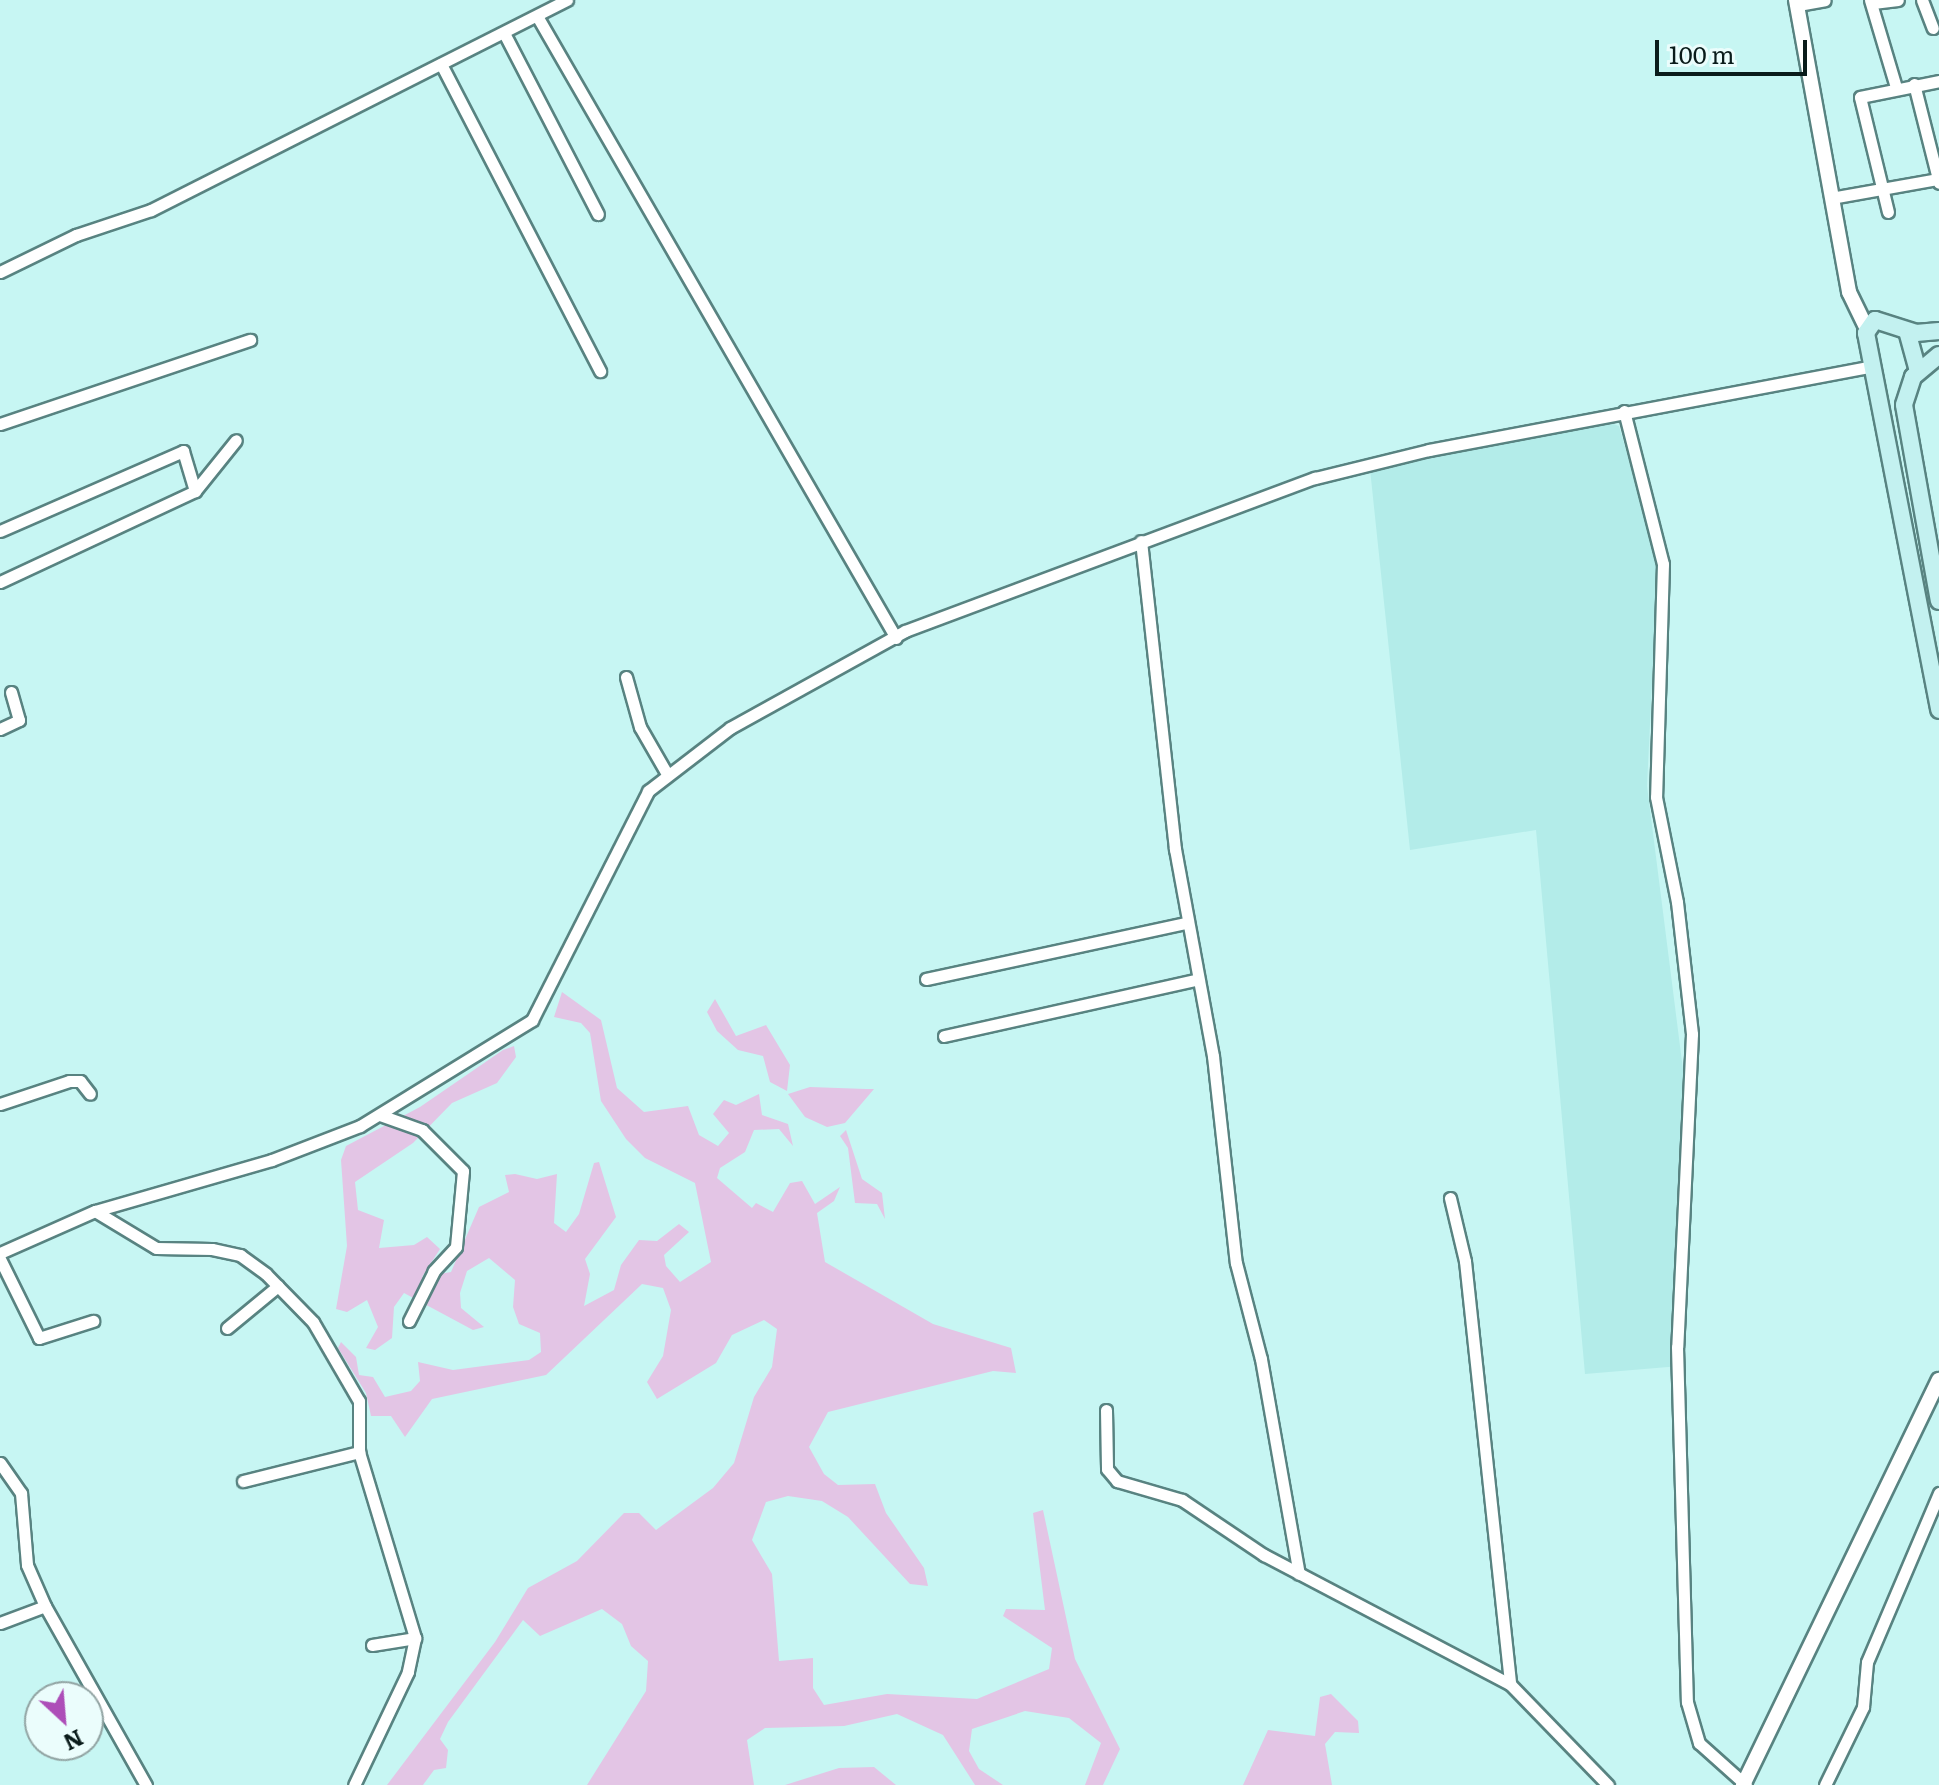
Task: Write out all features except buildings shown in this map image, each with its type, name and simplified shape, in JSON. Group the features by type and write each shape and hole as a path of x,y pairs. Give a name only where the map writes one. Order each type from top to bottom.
{"main road":[{"path":"1939,331 1907,331 1880,321 1867,329 1939,710"},
{"path":"1907,331 1918,371"},
{"path":"1939,355 1918,371 1907,390 1904,413 1939,601"},
{"path":"1878,396 1907,390"}],"street":[{"path":"0,272 76,235 151,210 567,0"},
{"path":"1825,0 1797,2 1849,292 1867,329"},
{"path":"1896,87 1871,2 1898,0"},
{"path":"1922,0 1933,28"},
{"path":"537,16 896,638"},
{"path":"504,33 598,214"},
{"path":"441,64 600,371"},
{"path":"1888,212 1860,97 1896,87 1939,81"},
{"path":"1831,198 1938,177 1914,84"},
{"path":"0,424 250,340"},
{"path":"0,1253 95,1211 272,1160 380,1115 543,1008 558,962 632,817 667,774 776,700 896,638 1141,541 1315,478 1624,411 1872,366"},
{"path":"1624,411 1663,564 1656,797 1677,902 1692,1034 1677,1347 1687,1702 1699,1743 1744,1784 1939,1380"},
{"path":"0,582 195,491 236,440"},
{"path":"0,531 183,451 195,491"},
{"path":"1141,541 1186,923 1231,1186 1236,1263 1261,1359 1299,1574"},
{"path":"626,677 640,727 667,774"},
{"path":"0,729 19,720 11,692"},
{"path":"926,979 1186,923"},
{"path":"944,1036 1198,979"},
{"path":"0,1104 69,1081 80,1081 90,1094"},
{"path":"380,1115 422,1130 445,1147 463,1171 456,1247 434,1271 409,1321"},
{"path":"1450,1198 1465,1261 1510,1684"},
{"path":"95,1211 156,1248 240,1255 278,1286 313,1322 359,1401 359,1452 415,1638 408,1672 354,1785"},
{"path":"0,1259 39,1338 93,1321"},
{"path":"227,1328 278,1286"},
{"path":"1106,1410 1110,1477 1182,1500 1299,1574 1510,1684 1608,1785"},
{"path":"243,1481 359,1452"},
{"path":"0,1463 21,1493 27,1565 45,1606 146,1785"},
{"path":"1825,1785 1863,1707 1867,1662 1939,1493"},
{"path":"0,1623 45,1606"},
{"path":"372,1645 415,1638"}],"shaded area":[{"path":"1607,422 1619,426 1658,561 1647,786 1689,1117 1680,1366 1585,1374 1536,830 1410,850 1370,469"},
{"path":"562,992 601,1020 617,1088 644,1112 688,1106 699,1135 718,1146 729,1133 713,1114 724,1100 736,1105 759,1094 762,1115 788,1124 793,1146 779,1129 754,1130 745,1152 720,1168 717,1178 752,1208 756,1203 773,1212 790,1183 802,1181 815,1204 840,1187 834,1201 817,1213 825,1262 933,1324 1011,1348 1016,1373 993,1371 828,1412 809,1447 824,1474 838,1485 875,1484 886,1513 924,1568 928,1586 910,1584 848,1517 822,1501 788,1496 766,1502 752,1540 772,1574 779,1661 813,1658 813,1688 824,1705 887,1694 977,1699 1049,1669 1052,1648 1003,1616 1006,1609 1045,1610 1033,1513 1043,1510 1075,1659 1120,1749 1103,1785 1085,1785 1101,1743 1069,1718 1025,1711 972,1729 969,1751 979,1769 1003,1785 975,1785 943,1735 897,1714 844,1726 765,1728 747,1740 754,1785 587,1785 646,1691 648,1661 631,1646 622,1624 602,1609 540,1636 523,1620 448,1722 440,1739 448,1750 446,1768 434,1770 423,1785 387,1785 495,1642 528,1588 577,1561 624,1513 639,1513 656,1530 713,1488 734,1463 754,1397 772,1367 777,1329 764,1320 732,1335 716,1363 657,1399 647,1382 663,1356 671,1310 663,1288 642,1284 546,1375 432,1399 405,1437 391,1416 371,1416 366,1393 338,1348 341,1342 356,1357 359,1375 373,1377 385,1397 411,1391 420,1381 418,1362 453,1370 529,1360 541,1352 540,1333 519,1324 513,1307 515,1280 489,1258 467,1271 460,1293 461,1308 484,1327 473,1330 404,1293 394,1307 392,1338 375,1350 366,1348 378,1327 367,1300 347,1312 336,1309 347,1246 341,1160 346,1146 420,1107 503,1050 514,1046 516,1057 497,1083 452,1103 413,1143 355,1182 358,1210 384,1220 379,1248 414,1245 427,1237 440,1249 422,1277 451,1272 479,1207 509,1192 505,1175 515,1174 537,1179 557,1174 554,1223 566,1232 579,1214 594,1163 599,1162 616,1217 585,1259 590,1274 584,1306 614,1290 621,1265 639,1240 657,1241 679,1224 689,1232 664,1255 666,1266 680,1282 711,1262 695,1183 645,1158 626,1139 601,1101 590,1033 581,1023 554,1017"},
{"path":"715,999 736,1036 766,1025 790,1065 787,1091 770,1082 763,1056 738,1050 717,1031 707,1012"},
{"path":"810,1087 874,1089 845,1123 827,1127 805,1117 788,1094"},
{"path":"846,1130 862,1179 882,1193 885,1219 877,1204 855,1203 848,1148 840,1136"},
{"path":"1331,1694 1358,1721 1359,1733 1335,1732 1325,1744 1332,1785 1243,1785 1268,1730 1315,1736 1320,1697"},
{"path":"874,1767 896,1785 785,1785 839,1768"}]}
